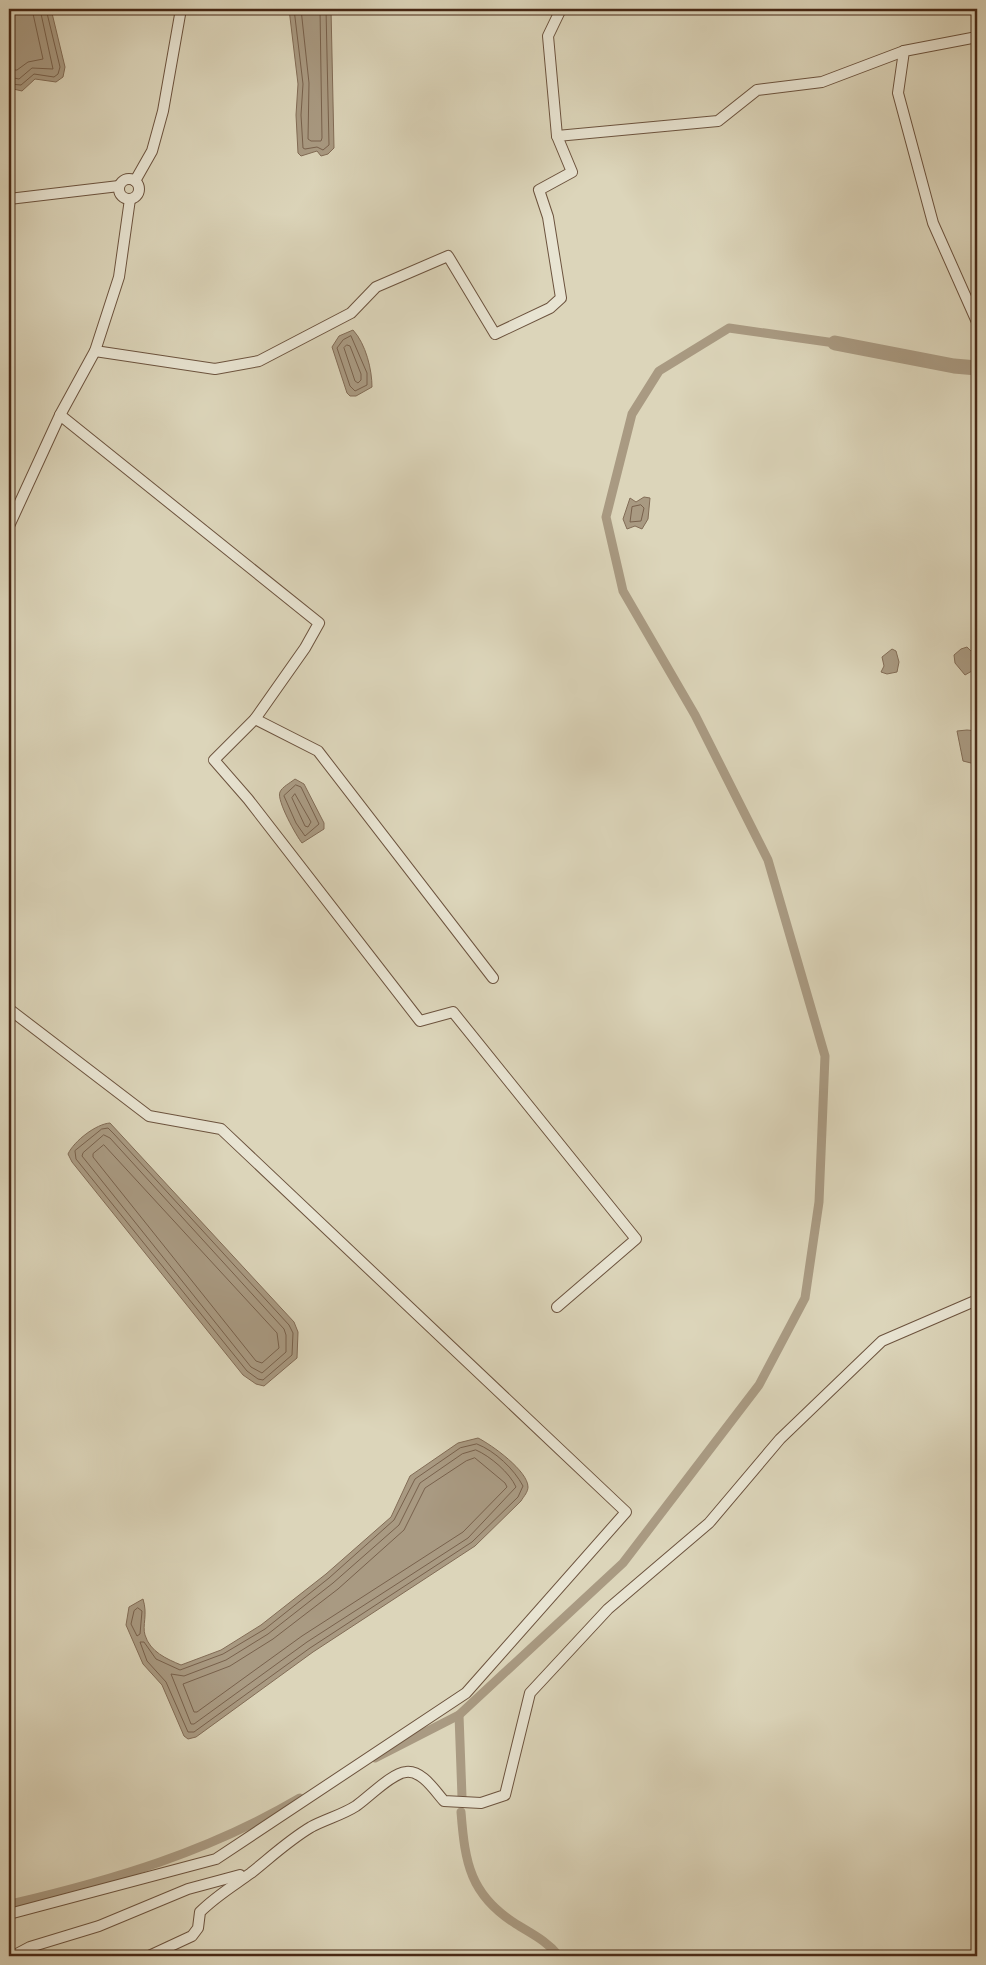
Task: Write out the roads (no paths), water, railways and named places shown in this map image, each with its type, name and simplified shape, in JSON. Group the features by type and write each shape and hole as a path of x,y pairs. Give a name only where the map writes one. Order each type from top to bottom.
{"street":[{"path":"134,181 152,151 163,111 181,9"},
{"path":"95,350 215,369 259,361 351,313 376,287 448,256 495,334 550,308 561,298 548,217 539,190 572,172 557,136 548,36 561,9"},
{"path":"557,136 718,121 757,90 822,82 904,51 977,37"},
{"path":"904,51 898,93 900,102 933,223 977,322"},
{"path":"9,199 119,186 127,179 134,181"},
{"path":"9,526 60,415 95,350 119,277 130,199 138,191 134,181"},
{"path":"119,186 123,197 130,199"},
{"path":"60,415 319,623 305,648 255,719 214,760 248,799 420,1021 453,1012 636,1239 557,1307"},
{"path":"255,719 318,751 493,978"},
{"path":"9,1009 148,1116 221,1129 626,1512 466,1693 216,1859 9,1914"},
{"path":"148,1956 192,1936 198,1928 200,1912 217,1894 251,1872 282,1846 313,1826 356,1806 394,1777 406,1772 417,1774 444,1801 481,1803 505,1795 530,1693 608,1609 709,1523 780,1439 882,1341 977,1300"},
{"path":"13,1956 30,1947 99,1926 188,1889 251,1872"}],"water":[{"path":"9,9 51,9 65,67 63,77 56,82 35,79 22,91 9,88"},
{"path":"289,9 331,9 334,148 328,154 321,156 317,151 301,156 298,153 296,115 298,84"},
{"path":"353,330 365,350 372,387 356,396 350,396 347,393 332,347 339,336"},
{"path":"644,497 650,498 648,519 642,529 635,526 627,529 623,519 630,498 636,502"},
{"path":"967,647 977,657 977,668 965,675 955,663 954,655"},
{"path":"892,649 896,651 899,662 897,672 887,674 881,672 884,666 882,657"},
{"path":"957,731 977,731 977,759 971,763 963,761"},
{"path":"295,779 304,784 324,823 324,829 302,843 288,818 280,796 282,788"},
{"path":"110,1123 294,1322 298,1332 297,1358 264,1386 256,1384 243,1375 72,1162 68,1154 75,1144 98,1126"},
{"path":"478,1438 500,1452 522,1474 528,1487 521,1501 475,1546 313,1652 196,1737 188,1739 184,1736 162,1685 143,1664 126,1625 129,1607 143,1599 145,1610 144,1631 147,1641 155,1650 170,1660 181,1665 221,1650 261,1625 326,1574 391,1517 410,1476 458,1443"}],"waterway":[{"path":"375,1758 459,1715 623,1563 759,1385 805,1298 819,1202 825,1056 768,860 695,715 623,591 606,517 632,414 659,371 729,328 835,343"},
{"path":"835,343 954,366 977,368"},
{"path":"459,1715 462,1797"},
{"path":"11,1904 123,1874 195,1849 230,1834 300,1798"},
{"path":"461,1812 468,1862 479,1889 501,1913 544,1942 559,1956"}]}
